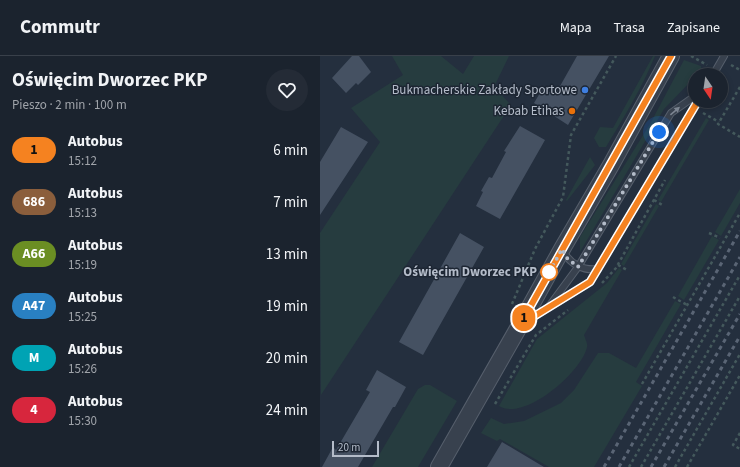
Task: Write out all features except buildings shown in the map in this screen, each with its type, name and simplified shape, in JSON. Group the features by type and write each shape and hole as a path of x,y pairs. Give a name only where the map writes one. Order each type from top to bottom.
{"street":[{"path":"439,467 611,165 671,56"}],"lane":[{"path":"717,68 724,56"},
{"path":"548,308 578,267 671,113 688,101"},
{"path":"520,325 590,282 694,108"},
{"path":"562,249 567,258 578,267 591,270 598,269"}],"path":[{"path":"512,305 535,249 563,197 571,135 616,56"},
{"path":"731,65 740,70"},
{"path":"719,122 740,87"},
{"path":"703,113 740,137"},
{"path":"654,200 664,206"},
{"path":"642,384 740,213"},
{"path":"709,233 720,238"},
{"path":"618,265 627,270"},
{"path":"629,467 740,275"},
{"path":"673,296 687,305"},
{"path":"641,467 740,296"},
{"path":"494,406 536,335 571,308"},
{"path":"675,467 740,354"},
{"path":"687,467 740,375"},
{"path":"740,434 733,445 740,449"}],"green space":[{"path":"392,56 441,56 463,74 474,56 509,56 494,87 511,105 321,395 320,233 380,142 351,108 403,75"},
{"path":"653,56 655,56 644,80 606,147 599,147 594,138 600,127 613,128"},
{"path":"684,60 701,66 701,68 688,68 688,84 664,109 580,252 580,237 650,124"},
{"path":"706,118 709,120 661,202 658,200"},
{"path":"590,157 595,165 567,201 566,200"},
{"path":"740,189 740,203 721,236 715,232"},
{"path":"656,204 659,206 624,266 621,264"},
{"path":"712,236 719,240 684,300 678,296"},
{"path":"619,268 622,270 584,335 587,342 587,347 583,357 575,369 564,381 537,401 523,407 510,409 499,406 537,339 607,283"},
{"path":"675,301 681,304 636,382 642,386 594,467 549,467 500,439 497,441 481,433 491,418 504,424 524,421 561,403 574,390 598,353 609,353 636,368"},
{"path":"425,385 430,385 457,401 418,467 372,467 418,389"}],"railway":[{"path":"604,467 740,231"},
{"path":"619,467 740,257"},
{"path":"651,467 740,314"},
{"path":"664,467 740,336"}],"bus line":[{"name":"1","path":"671,56 520,325 590,282 694,108"}],"place":[{"name":"Bukmacherskie Zakłady Sportowe","path":"585,90"},
{"name":"Kebab Etihas","path":"572,111"},
{"name":"Oświęcim Dworzec PKP","path":"549,272"}],"route":[{"path":"549,272 546,278 562,249 567,258 578,267 659,132"}]}
